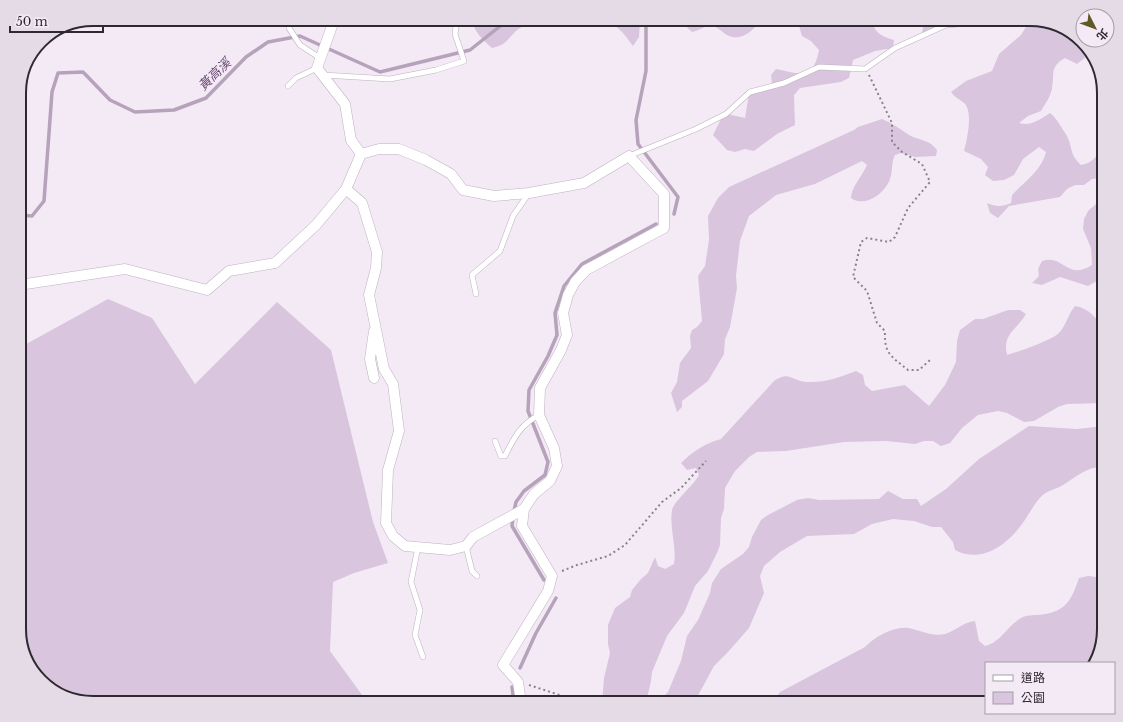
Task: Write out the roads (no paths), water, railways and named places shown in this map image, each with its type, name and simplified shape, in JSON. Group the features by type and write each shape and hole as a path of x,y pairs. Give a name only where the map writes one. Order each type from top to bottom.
{"street":[{"path":"332,26 320,58 319,72 345,104 351,140 361,154"},
{"path":"346,189 362,203 377,252 376,268 369,295 384,369 392,384 399,431 388,470 386,523 393,536 405,546 450,550 466,546 473,538 524,509 534,494 550,480 557,466 554,448 539,415 540,388 561,350 567,335 562,313 568,295 575,282 586,270 664,228 664,194 629,156 584,183 529,194 494,196 463,190 451,174 426,160 399,149 379,149 361,154"},
{"path":"26,284 125,269 207,290 229,271 276,263 316,225 346,189 361,154"},
{"path":"374,378 370,360 375,322"},
{"path":"519,696 518,682 503,665 548,591 552,576 522,526 524,509"}],"lane":[{"path":"288,86 296,78 319,72 390,79 436,70 464,61 455,34 456,26"},
{"path":"629,156 696,129 726,114 750,92 784,83 819,67 866,69 895,48 944,26"},
{"path":"289,28 300,45 320,58"},
{"path":"476,294 472,275 500,251 513,216 529,194"},
{"path":"495,442 501,456 505,456 514,439 526,422 539,415"},
{"path":"466,546 472,571 477,576"},
{"path":"418,547 411,582 420,610 415,636 423,657"}],"waterway":[{"name":"黃高溪","path":"26,216 32,216 44,201 52,92 58,73 83,72 110,100 135,112 174,110 206,98 246,57 268,42 300,36 380,72 470,50 500,26"},
{"path":"646,26 646,71 636,120 638,144 678,197 674,214"},
{"path":"514,511 516,502 524,491 545,475 548,462 528,411 529,390 548,356 557,335 555,313 564,286 582,264 656,224"},
{"path":"513,517 512,526 544,580"},
{"path":"520,668 536,633 556,598"},
{"path":"512,687 513,696"}]}
